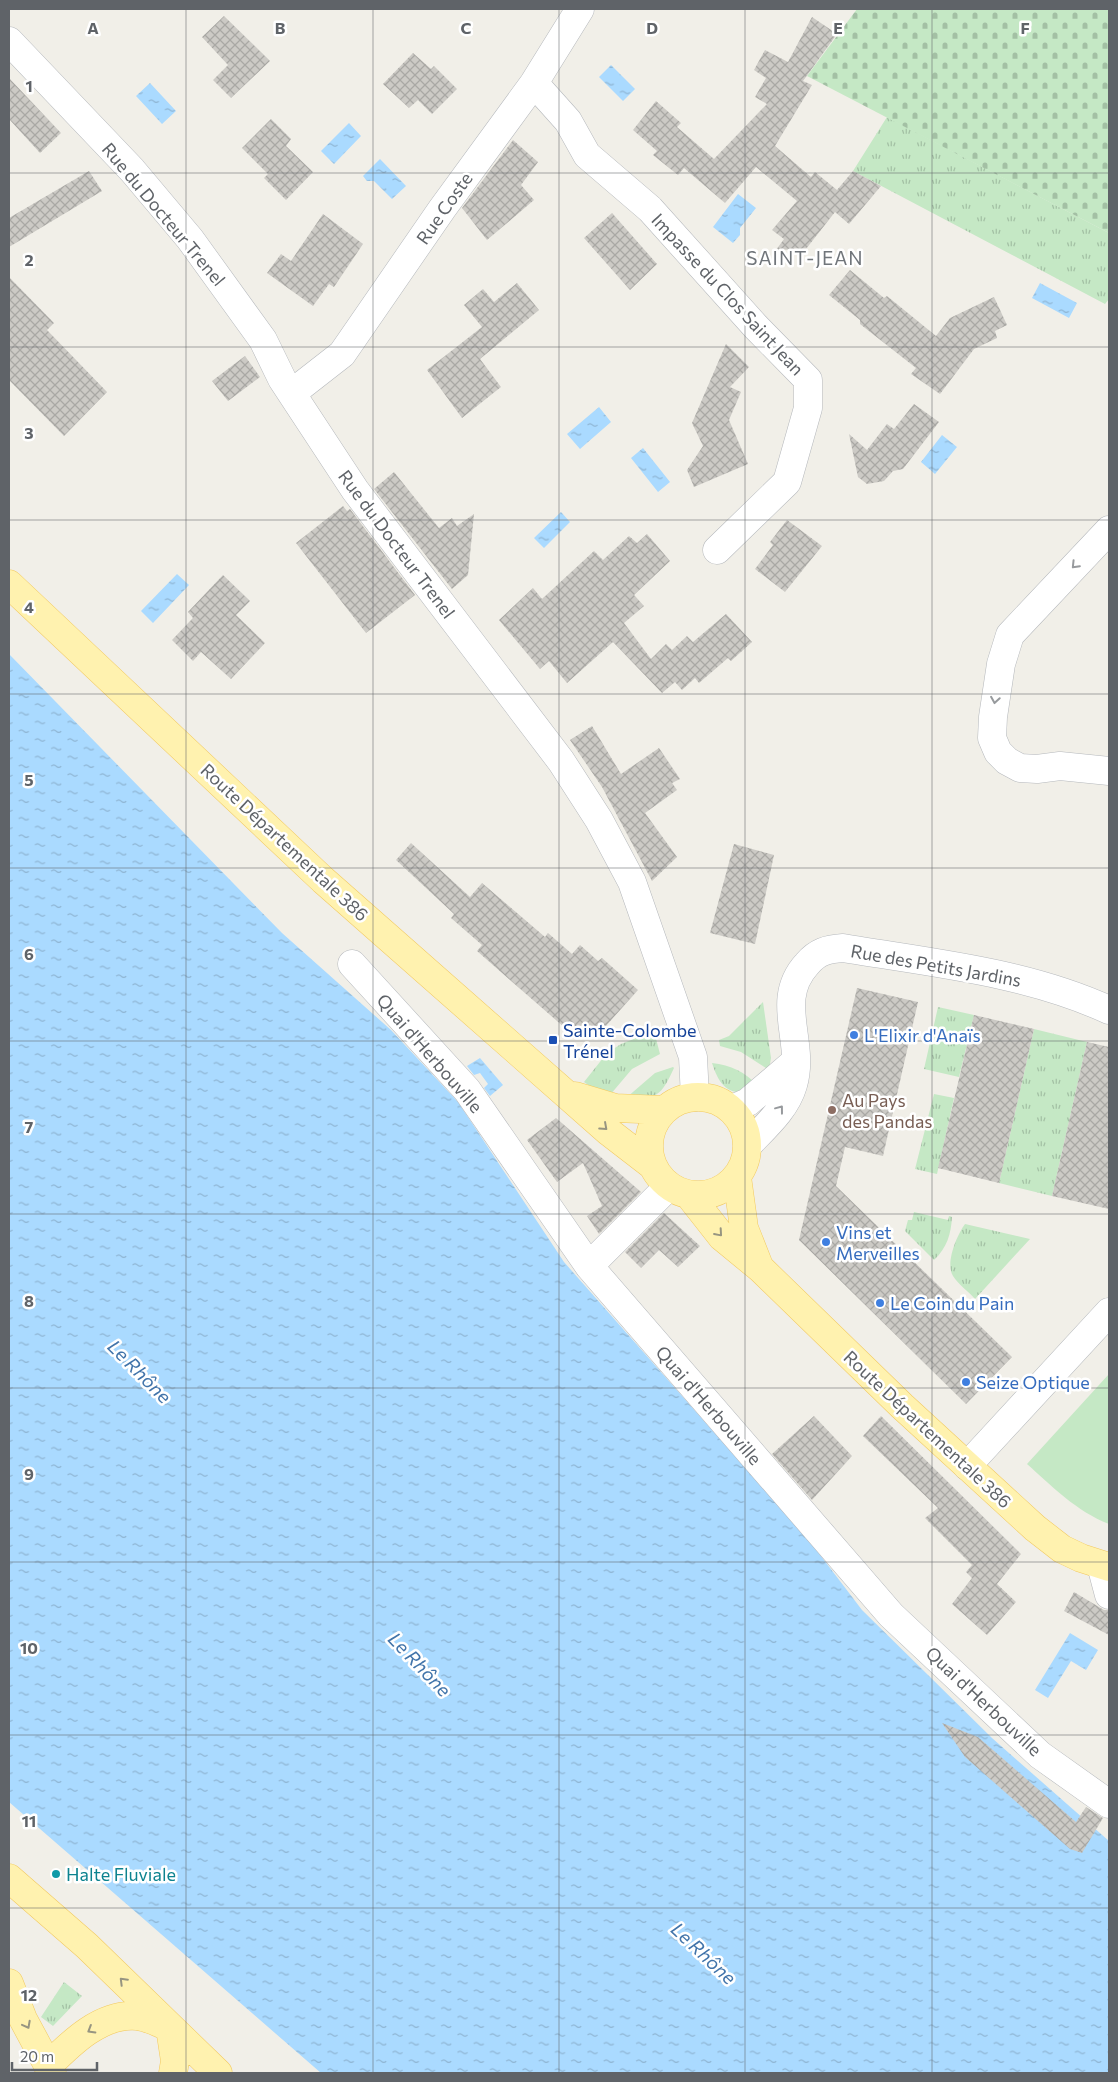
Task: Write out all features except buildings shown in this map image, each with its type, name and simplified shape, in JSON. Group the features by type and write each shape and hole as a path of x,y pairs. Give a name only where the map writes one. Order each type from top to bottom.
{"main road":[{"name":"Route Départementale 386","path":"9,584 323,880 609,1132 670,1182 722,1237 761,1269 967,1466 1035,1528 1062,1549 1105,1566"},
{"name":"Route Départementale 386","path":"568,1094 615,1108 664,1110"},
{"path":"695,1097 713,1098 732,1109 744,1126 748,1145 745,1162 737,1177 727,1186 716,1192 702,1195 670,1182 649,1151 650,1136 655,1122 664,1110 674,1103 695,1097"},
{"name":"Route Départementale 386","path":"737,1177 744,1228 761,1269"},
{"path":"9,1878 87,1946 218,2073"},
{"path":"9,1983 23,2019 50,2070 68,2045 95,2027 110,2020 137,2016 170,2028"},
{"path":"170,2028 175,2062 173,2073"}],"street":[{"name":"Rue Coste","path":"292,393 342,354 442,209 534,83 580,9"},
{"name":"Rue du Docteur Trenel","path":"9,41 132,170 190,239 263,340 292,393 355,490 561,761 599,820 632,882 693,1057 695,1097"},
{"name":"Impasse du Clos Saint Jean","path":"534,83 568,121 590,159 650,209 756,327 808,380 808,408 787,482 717,550"},
{"path":"1109,530 1010,635 1001,664 993,717 992,738 998,752 1007,761 1020,768 1037,769 1060,766 1109,771"},
{"name":"Rue des Petits Jardins","path":"748,1145 783,1107 793,1084 796,1061 790,1001 791,989 802,969 816,954 831,949 843,948 1001,974 1084,998 1109,1010"},
{"name":"Quai d'Herbouville","path":"352,964 467,1090 589,1266 891,1615 1040,1755 1109,1804"},
{"path":"732,1109 748,1102 796,1061"},
{"path":"589,1266 670,1182"},
{"path":"967,1466 1109,1312"},
{"path":"1105,1566 1109,1595"}],"green space":[{"path":"857,9 1109,9 1109,233 807,76"},
{"path":"887,117 1109,233 1109,299 1105,304 853,171"},
{"path":"763,1002 771,1058 769,1070 741,1052 720,1046 719,1040 729,1036"},
{"path":"938,1007 974,1015 959,1077 924,1069"},
{"path":"1034,1029 1087,1042 1052,1196 999,1183"},
{"path":"654,1031 660,1054 632,1069 610,1095 597,1091 584,1082 607,1053 621,1044"},
{"path":"712,1063 725,1065 737,1070 758,1086 740,1092 728,1089 721,1082"},
{"path":"673,1067 665,1085 657,1094 645,1098 626,1098 655,1073"},
{"path":"934,1094 954,1098 937,1174 915,1169"},
{"path":"914,1212 948,1220 949,1216 952,1217 951,1229 947,1240 942,1251 934,1260 905,1231 908,1220 912,1220"},
{"path":"965,1224 1030,1239 975,1299 955,1279 950,1264 953,1249"},
{"path":"1109,1374 1109,1524 1075,1505 1027,1464"},
{"path":"64,1982 82,1996 53,2026 41,2017"}],"water":[{"path":"611,65 635,89 623,101 599,77"},
{"path":"150,83 176,111 162,124 136,96"},
{"path":"349,123 361,136 334,164 321,151"},
{"path":"380,159 406,186 392,199 374,181 367,181 363,176"},
{"path":"738,194 756,208 740,228 740,235 733,243 713,227"},
{"path":"1040,283 1077,303 1069,318 1032,298"},
{"path":"599,407 611,422 580,449 567,434"},
{"path":"942,435 957,447 935,474 921,462"},
{"path":"643,448 670,482 658,492 631,458"},
{"path":"561,512 570,522 544,548 534,538"},
{"path":"177,574 189,585 153,623 141,611"},
{"name":"Le Rhône","path":"9,654 282,933 391,1030 458,1102 564,1262 808,1539 862,1610 992,1738 1109,1841 1109,2073 321,2073 9,1802"},
{"path":"480,1058 503,1085 490,1096 484,1088 488,1084 480,1073 474,1075 467,1066"},
{"path":"1070,1633 1098,1650 1086,1670 1071,1661 1048,1698 1035,1690"}],"place":[{"name":"L'Elixir d'Anaïs","path":"854,1035"},
{"name":"Sainte-Colombe Trénel","path":"553,1040"},
{"name":"Au Pays des Pandas","path":"832,1110"},
{"name":"Vins et Merveilles","path":"826,1242"},
{"name":"Le Coin du Pain","path":"880,1303"},
{"name":"Seize Optique","path":"966,1382"},
{"name":"Halte Fluviale","path":"56,1874"}],"district":[{"name":"SAINT-JEAN","path":"805,257"}]}
